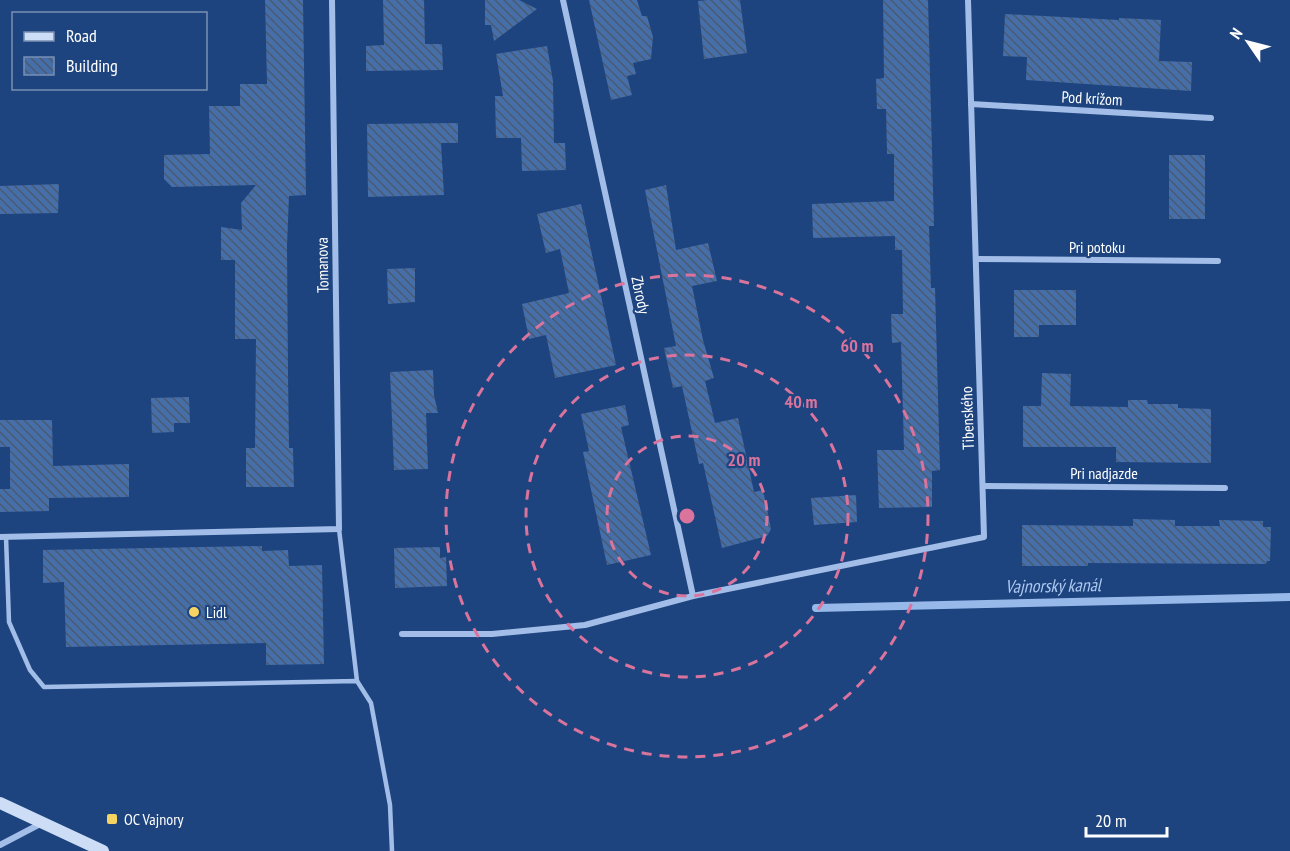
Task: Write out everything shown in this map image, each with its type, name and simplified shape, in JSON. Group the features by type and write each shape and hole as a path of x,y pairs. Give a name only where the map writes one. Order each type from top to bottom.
{"main road":[{"path":"0,803 103,851"}],"street":[{"name":"Tomanova","path":"332,0 339,529"},
{"name":"Zbrody","path":"563,0 693,596"},
{"name":"Tibenského","path":"693,596 984,537 968,0"},
{"name":"Pod krížom","path":"971,104 1211,118"},
{"name":"Pri potoku","path":"976,259 1218,261"},
{"name":"Pri nadjazde","path":"983,486 1225,488"},
{"path":"3,537 339,529"},
{"path":"402,634 492,634 585,625 693,596"},
{"path":"0,845 42,823"}],"lane":[{"path":"339,529 357,681 371,703 390,805 392,851"},
{"path":"3,537 9,622 30,670 44,687 357,681"}],"building":[{"path":"265,0 303,0 306,195 289,196 287,246 289,448 293,448 294,487 246,487 246,448 255,448 256,339 235,339 235,260 221,260 221,227 242,230 241,203 256,185 172,187 164,179 164,155 210,154 209,106 240,106 240,84 267,84"},
{"path":"383,0 424,0 425,44 442,44 443,70 366,71 366,46 384,45"},
{"path":"485,0 519,0 537,9 494,41 491,25 485,25"},
{"path":"589,0 637,0 642,16 647,16 653,37 651,59 633,63 636,74 627,76 632,95 611,100"},
{"path":"740,0 747,53 704,59 698,1"},
{"path":"883,0 928,0 934,226 929,226 931,288 935,288 940,470 932,471 932,507 879,508 877,450 904,450 901,342 892,343 891,314 903,314 902,250 895,250 895,236 813,238 812,204 894,201 894,154 887,154 886,109 877,109 876,79 884,78"},
{"path":"1005,14 1161,20 1159,61 1192,62 1191,91 1026,80 1027,57 1003,56"},
{"path":"547,46 553,81 554,143 565,143 566,170 522,171 521,138 496,138 495,96 503,96 496,54"},
{"path":"458,123 458,143 441,143 444,195 368,197 367,124"},
{"path":"1169,155 1205,155 1205,219 1169,219"},
{"path":"59,184 58,213 0,214 0,186"},
{"path":"666,185 676,250 708,243 717,281 692,286 703,340 714,378 705,381 715,423 738,418 754,492 763,490 771,529 767,536 722,548 703,463 699,464 682,386 673,388 664,348 676,346 645,190"},
{"path":"581,204 616,365 555,378 546,335 529,339 522,304 569,293 560,249 546,253 537,214"},
{"path":"415,268 415,302 388,304 387,269"},
{"path":"1014,290 1076,290 1076,325 1039,325 1039,337 1014,337"},
{"path":"433,370 434,395 438,413 426,413 428,469 394,470 390,372"},
{"path":"1042,373 1071,374 1070,406 1128,407 1128,400 1147,400 1148,404 1178,404 1178,408 1211,409 1211,463 1116,462 1116,447 1023,447 1023,406 1041,406"},
{"path":"189,397 190,423 174,423 174,432 152,433 151,398"},
{"path":"625,405 629,425 621,427 651,555 607,565 583,452 589,451 581,414"},
{"path":"0,420 52,420 53,466 129,464 129,497 49,498 49,511 0,512 0,489 10,489 10,447 0,447"},
{"path":"856,495 857,522 814,525 811,498"},
{"path":"1133,519 1175,520 1175,526 1220,526 1219,520 1263,521 1263,527 1271,527 1270,561 1266,564 1088,563 1088,566 1022,566 1022,525 1133,526"},
{"name":"Lidl","path":"262,546 262,551 288,550 289,566 322,565 324,664 266,665 266,643 66,647 64,582 43,583 43,550"},
{"path":"440,547 440,558 446,557 447,586 395,588 394,548"}],"waterway":[{"name":"Vajnorský kanál","path":"816,608 1290,597"}],"place":[{"name":"Lidl","path":"194,612"},
{"name":"OC Vajnory","path":"112,819"}]}
